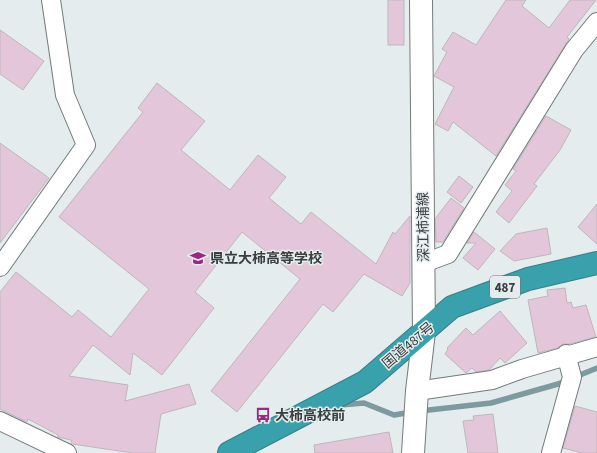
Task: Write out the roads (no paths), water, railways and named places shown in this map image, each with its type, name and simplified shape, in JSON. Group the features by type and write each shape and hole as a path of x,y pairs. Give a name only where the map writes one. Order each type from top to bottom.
{"highway":[{"name":"国道487号","path":"229,453 365,382 452,307 528,278 597,262"}],"main road":[{"name":"深江柿浦線","path":"413,453 416,396 424,332 421,0"}],"street":[{"path":"0,267 86,145 65,95 51,0"},
{"path":"424,263 448,254 574,50 597,22"},
{"path":"416,396 492,380 566,354 597,346"},
{"path":"550,453 572,378 566,354"},
{"path":"0,421 67,453"},
{"path":"31,453 48,445"}],"waterway":[{"path":"420,411 491,403 558,384 597,368"},
{"path":"341,405 364,403 394,415 412,412"}],"place":[{"name":"県立大柿高等学校","path":"198,258"},
{"name":"大柿高校前","path":"263,415"}]}
